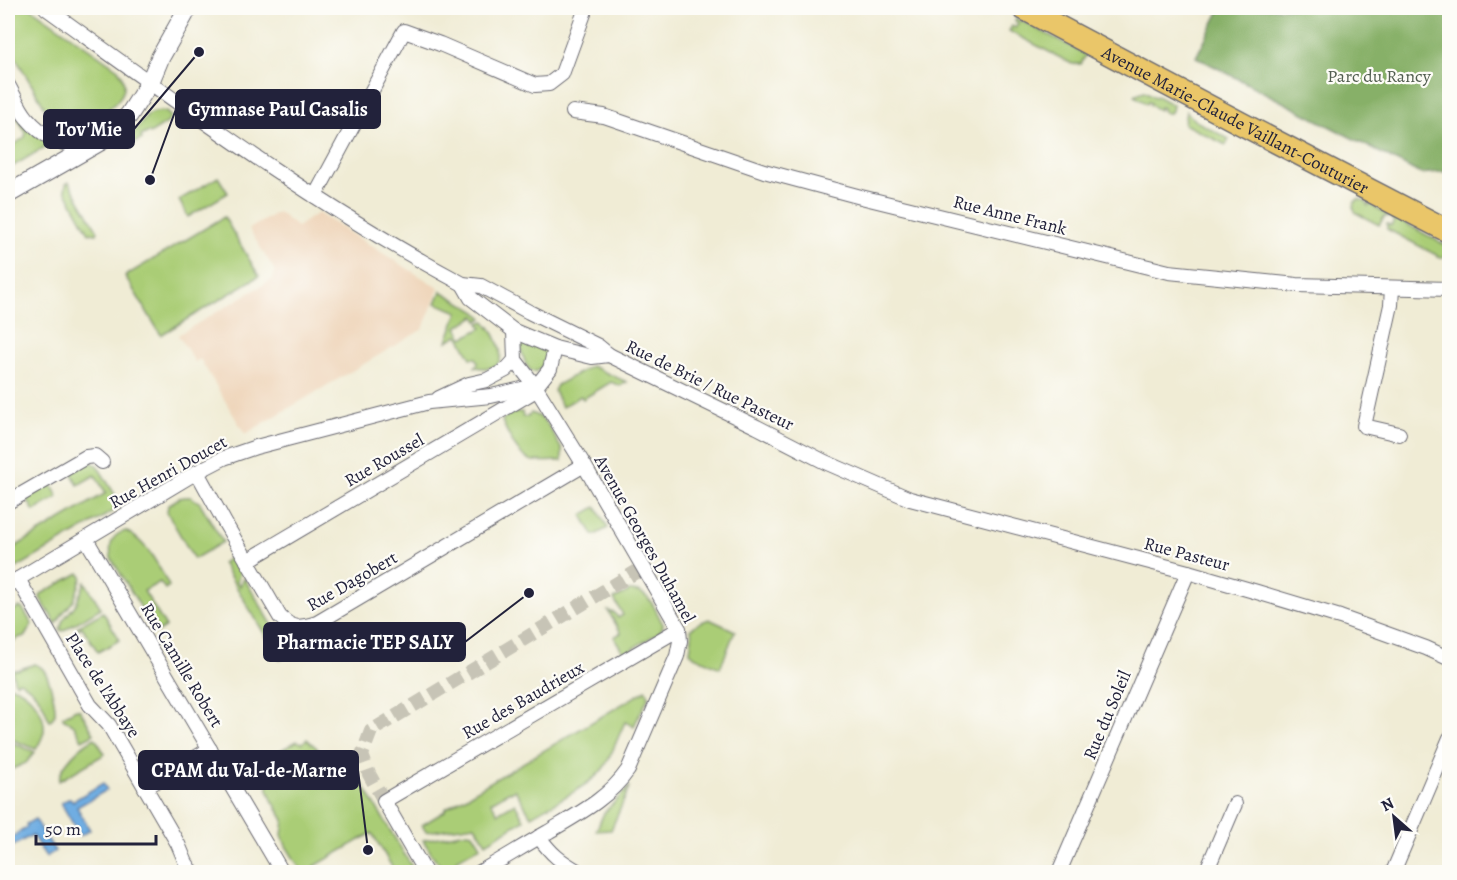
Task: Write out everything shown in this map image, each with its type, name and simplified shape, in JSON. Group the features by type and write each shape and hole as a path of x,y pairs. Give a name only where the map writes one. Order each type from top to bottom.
{"main road":[{"name":"Avenue Marie-Claude Vaillant-Couturier","path":"1023,8 1449,232"}],"street":[{"path":"46,8 192,113 362,226 463,284 481,286 598,346 609,355"},
{"path":"8,191 108,137 132,112 188,8"},
{"path":"315,196 404,31 535,85 549,84 562,74 586,8"},
{"path":"8,85 26,117 44,134 70,146 97,144"},
{"name":"Rue Anne Frank","path":"573,112 604,116 764,171 1169,272 1297,285 1449,289"},
{"path":"463,284 471,298 514,331"},
{"path":"1392,288 1364,426 1399,434"},
{"path":"514,360 514,331 530,320 542,318"},
{"path":"542,318 555,348"},
{"name":"Rue de Brie / Rue Pasteur","path":"514,331 555,348 592,357 609,355 825,462 910,499"},
{"name":"Rue Roussel","path":"247,561 531,393 550,369 555,348"},
{"name":"Avenue Georges Duhamel","path":"480,873 588,808 620,782 628,770 677,656 680,641 679,629 584,465 535,386 514,360"},
{"name":"Rue Henri Doucet","path":"429,402 469,384 487,380 506,370 514,360"},
{"name":"Rue Henri Doucet","path":"13,582 224,458 256,447 429,402 491,396 535,386"},
{"path":"8,502 86,457 95,456 102,462"},
{"name":"Rue Dagobert","path":"198,472 280,617 289,626 302,628 317,623 584,465"},
{"name":"Rue Pasteur","path":"910,499 1188,572 1340,617 1449,659"},
{"name":"Rue Camille Robert","path":"86,539 282,873"},
{"name":"Rue du Soleil","path":"1059,873 1188,572"},
{"name":"Place de l'Abbaye","path":"13,582 90,705 109,725 178,844 192,873"},
{"name":"Rue des Baudrieux","path":"425,873 384,801 679,629"},
{"path":"1393,873 1449,738"},
{"path":"145,788 210,749"},
{"path":"1206,873 1235,804"},
{"path":"539,837 551,853 571,871"}],"shaded area":[{"path":"278,212 297,227 318,213 439,288 423,329 245,434 200,359 195,362 178,335 273,279 275,271 249,229"}],"green space":[{"path":"8,8 31,8 118,69 124,84 122,94 116,102 100,115 64,136 66,123 56,119 47,111 8,45"},
{"name":"Parc du Rancy","path":"1221,8 1449,8 1449,171 1421,174 1196,57"},
{"path":"1016,18 1086,54 1081,64 1072,64 1009,31 1018,23 1015,21"},
{"path":"1144,91 1173,105 1172,111 1165,113 1163,108 1160,107 1159,110 1150,105 1151,103 1147,104 1135,96"},
{"path":"161,111 171,117 167,123 150,134 149,132 141,136 142,139 132,144 129,138 147,116"},
{"path":"1186,111 1194,120 1229,139 1226,145 1184,124"},
{"path":"21,115 50,144 10,168 8,167 8,147 24,138 26,134 17,117"},
{"path":"218,177 228,193 188,217 179,200"},
{"path":"69,182 98,231 97,234 89,233 65,190"},
{"path":"1358,199 1366,201 1368,206 1369,204 1389,215 1388,217 1385,216 1379,225 1356,213 1353,207"},
{"path":"1392,216 1449,247 1448,255 1440,257 1387,229 1387,224 1391,226 1394,221 1391,219"},
{"path":"224,217 259,276 161,335 125,276"},
{"path":"441,291 477,312 483,318 478,321 475,316 457,327 463,338 482,328 479,323 484,321 490,327 500,350 499,363 494,367 475,367 478,363 476,358 471,358 458,335 447,341 458,312 436,303"},
{"path":"523,340 547,351 545,361 535,372 526,364 521,347"},
{"path":"591,366 627,382 620,386 611,382 583,399 581,396 562,407 554,391 557,385"},
{"path":"522,412 523,417 531,413 540,417 548,425 562,450 562,461 533,461 518,450 502,421 507,416"},
{"path":"90,462 97,465 122,506 8,573 8,551 106,493 95,475 78,485 71,472"},
{"path":"51,484 58,497 34,511 26,498"},
{"path":"185,497 191,497 200,503 223,542 194,559 167,512 168,505"},
{"path":"596,507 608,528 593,535 582,515"},
{"path":"126,531 146,548 169,586 165,589 160,582 144,591 166,627 156,633 111,558 110,549 114,537"},
{"path":"232,557 240,572 237,582 240,586 244,578 283,639 282,644 287,656 280,660 222,563"},
{"path":"79,573 82,577 74,600 56,624 40,598 41,594"},
{"path":"85,582 101,608 63,631 60,630 63,620 76,604"},
{"path":"629,591 642,593 647,597 663,625 658,633 624,654 614,637 621,633 608,611 615,613 618,618 623,615 614,599"},
{"path":"19,607 23,609 32,624 25,636 12,643 8,640 8,614"},
{"path":"103,612 120,640 98,652 82,627 78,629 77,627"},
{"path":"709,619 735,631 720,668 690,652 691,629"},
{"path":"35,664 44,671 51,687 55,713 50,721 38,696 20,681 16,683 14,680 12,670"},
{"path":"9,686 29,696 42,716 44,731 36,749 8,738"},
{"path":"646,690 649,696 634,726 625,722 605,766 582,787 531,816 515,790 491,802 498,813 515,803 524,820 486,843 475,825 426,832 422,825 445,809"},
{"path":"76,709 80,710 94,734 82,740 74,725 63,718"},
{"path":"95,738 105,754 59,781 63,769 72,756"},
{"path":"307,739 341,770 352,766 415,872 395,872 372,833 315,866 318,872 302,872 282,835 284,820 268,789 267,758 297,741 302,743"},
{"path":"8,741 35,752 26,763 8,771"},
{"path":"630,786 611,830 596,831 604,813"},
{"path":"467,832 473,833 481,846 456,860 459,865 453,869 443,867 438,863 423,840"}],"water":[{"path":"103,783 107,790 77,807 90,830 80,836 61,803 70,798 73,801"},
{"path":"35,819 55,851 46,857 32,835 8,849 8,840"}],"tunnel":[{"path":"384,801 369,774 362,755 371,731 644,567"}],"place":[{"name":"Tov'Mie","path":"199,52"},
{"name":"Gymnase Paul Casalis","path":"150,180"},
{"name":"Pharmacie TEP SALY","path":"529,593"},
{"name":"CPAM du Val-de-Marne","path":"368,850"}]}
